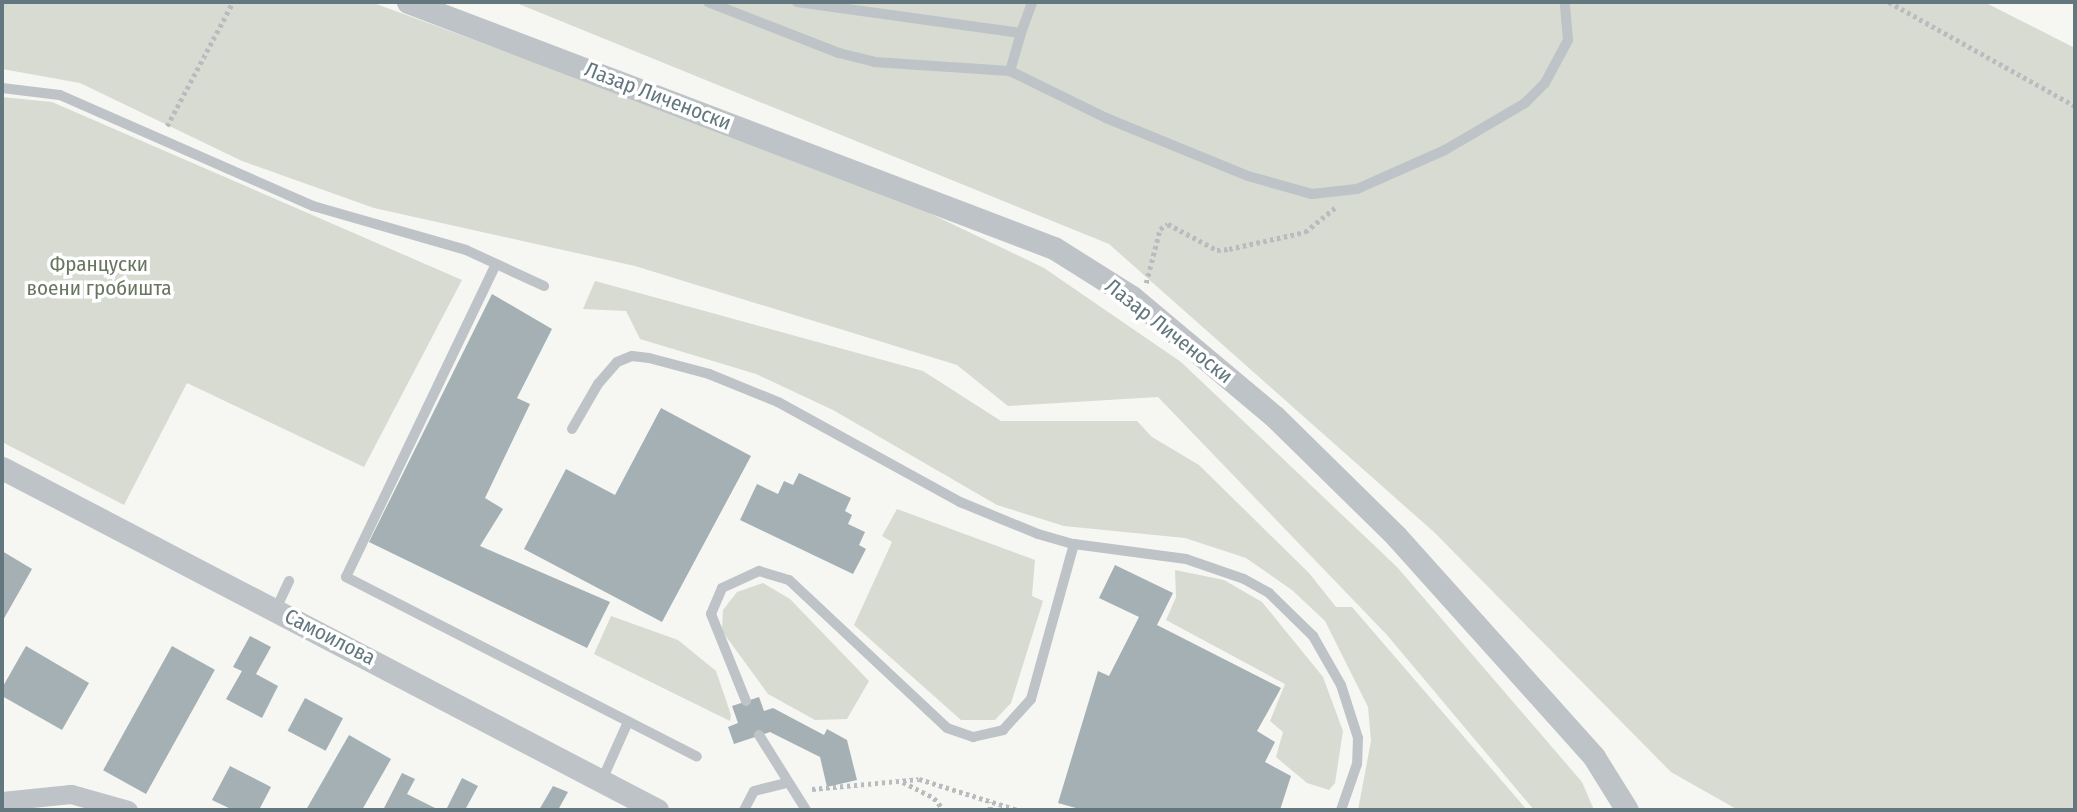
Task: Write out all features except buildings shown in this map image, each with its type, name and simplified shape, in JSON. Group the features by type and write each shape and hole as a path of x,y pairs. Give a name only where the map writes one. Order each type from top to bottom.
{"street":[{"name":"Лазар Личеноски","path":"408,2 1054,248 1132,297 1275,417 1396,536 1594,757 1628,808"},
{"name":"Самоилова","path":"2,468 657,810"},
{"path":"2,802 71,794 128,810"}],"lane":[{"path":"708,2 839,53 874,62 1010,71 1106,118 1285,189 1312,194 1357,189 1445,150 1525,103 1545,83 1568,40 1564,2"},
{"path":"797,2 1021,33"},
{"path":"1010,71 1032,2"},
{"path":"2,88 60,94 313,206 466,250 544,286"},
{"path":"496,264 346,576 627,724 697,757"},
{"path":"572,429 598,384 617,362 632,356 649,358 743,387 821,423 960,502 1074,544 1186,559 1219,568 1269,593 1293,614 1330,663 1354,724 1357,764 1341,810"},
{"path":"746,701 711,614 722,588 759,571 789,580 947,728 973,737 1003,730 1031,699 1074,544"},
{"path":"276,609 289,581"},
{"path":"602,780 627,724"},
{"path":"759,736 806,810"},
{"path":"744,810 754,791 787,783"}],"path":[{"path":"160,139 233,2"},
{"path":"1889,2 2075,106"},
{"path":"1144,289 1160,229 1168,224 1217,250 1247,247 1305,232 1357,189"},
{"path":"787,783 822,792 874,780 919,779 1018,810"},
{"path":"874,780 907,782 934,798 944,810"},
{"path":"989,810 990,802"}],"green space":[{"path":"2,2 371,2 881,190 1044,268 1181,362 1397,567 1582,782 1594,810 1534,810 1387,635 1158,397 1008,406 957,365 635,266 374,208 242,161 80,83 2,69"},
{"path":"514,2 1984,2 2075,48 2075,810 1738,810 1671,772 1435,533 1109,244"},
{"name":"Француски воени гробишта","path":"2,97 52,102 462,280 364,467 187,383 124,505 2,442"},
{"path":"595,281 923,371 1001,421 1137,421 1152,437 1199,465 1309,573 1336,607 1352,607 1527,810 1358,810 1371,741 1368,707 1325,621 1292,590 1246,558 1185,538 1064,526 997,505 833,410 756,374 640,339 626,311 583,309"},
{"path":"897,509 1035,560 1032,596 1043,601 1011,703 995,720 961,720 854,625 892,542 882,536"},
{"path":"1175,570 1224,580 1262,602 1323,677 1343,731 1335,783 1329,790 1307,783 1276,757 1283,732 1270,721 1285,684 1166,620 1176,597"},
{"path":"763,583 790,599 869,681 847,719 815,720 768,694 722,631 723,610 737,592"},
{"path":"611,616 678,640 716,671 731,715 730,721 594,654"}]}
